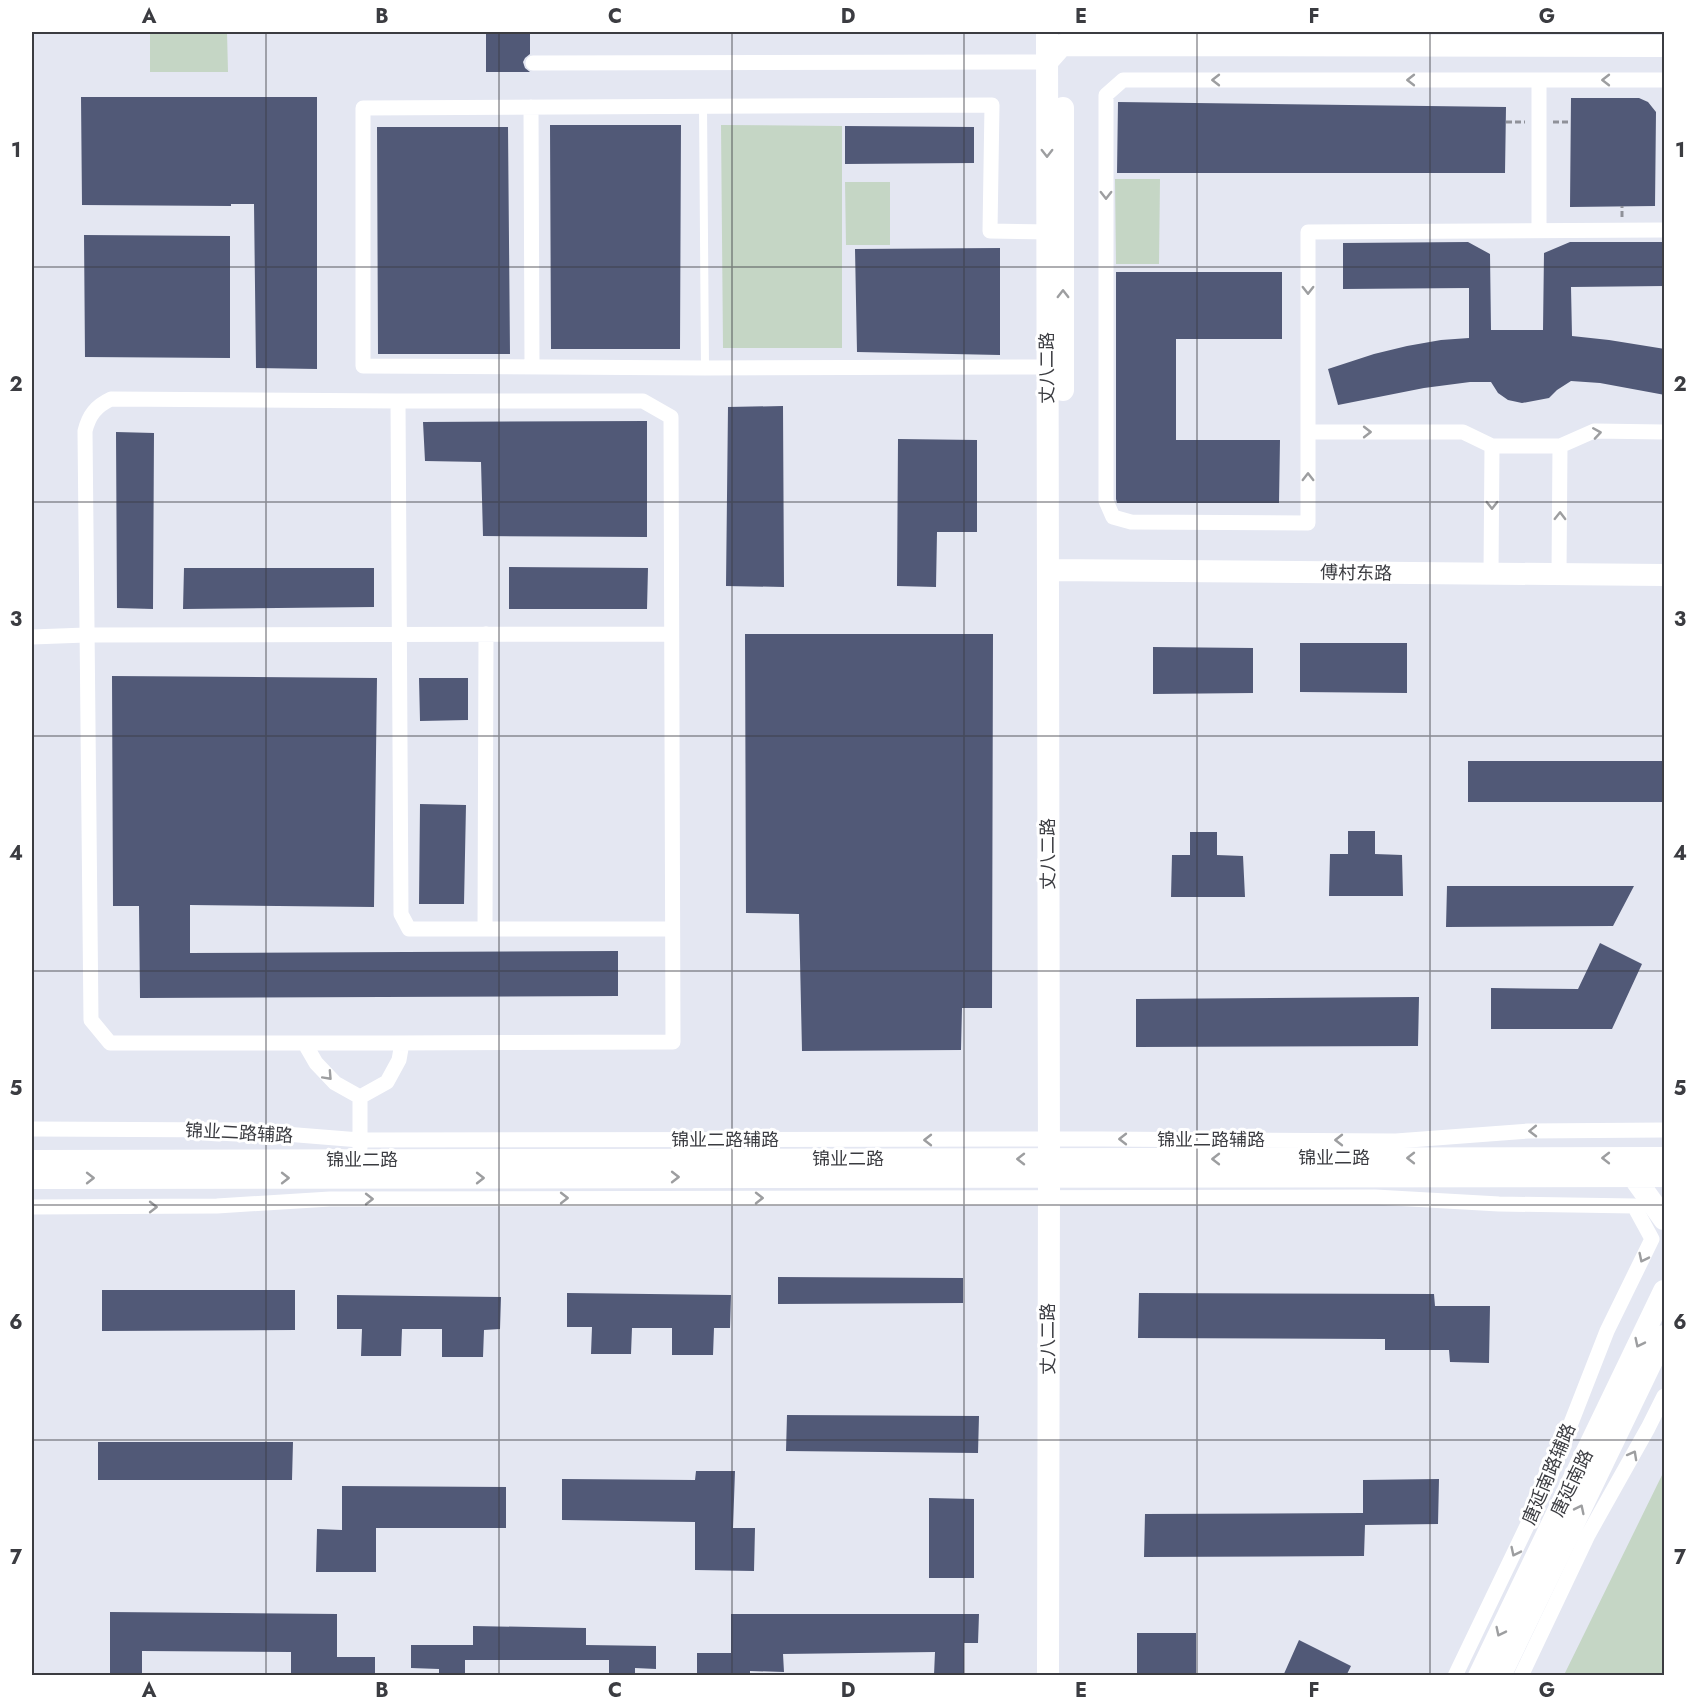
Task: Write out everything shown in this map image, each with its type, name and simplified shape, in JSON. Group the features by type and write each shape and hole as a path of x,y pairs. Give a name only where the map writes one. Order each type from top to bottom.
{"main road":[{"path":"1055,43 1665,46"},
{"name":"丈八二路","path":"1055,43 1056,1168 1063,1676"},
{"name":"傅村东路","path":"1055,570 1665,575"},
{"name":"锦业二路","path":"1056,1168 1665,1158"},
{"name":"锦业二路","path":"32,1178 360,1159"},
{"name":"锦业二路","path":"32,1161 360,1159 1665,1176"},
{"name":"丈八二路","path":"1048,1676 1056,1168"},
{"path":"1633,1176 1665,1219"},
{"name":"唐延南路","path":"1479,1676 1665,1291"},
{"name":"唐延南路","path":"1500,1676 1665,1336"}],"street":[{"path":"533,63 1055,43"},
{"path":"1665,80 1123,80 1106,95 1106,501 1113,517 1131,522 1308,523 1308,232 1665,230"},
{"path":"1539,80 1539,230"},
{"path":"1055,232 990,231 992,105 363,108 363,366 1055,367"},
{"path":"531,107 532,367"},
{"path":"111,399 643,401 671,417 670,634 672,1042 110,1043 91,1020 85,431 88,420 95,409 111,399"},
{"path":"398,401 401,914 409,928 672,929"},
{"path":"1308,432 1464,432 1492,446 1560,446 1594,431 1665,432"},
{"path":"1491,574 1492,446"},
{"path":"1559,574 1560,446"},
{"path":"485,929 486,634"},
{"path":"32,637 670,634"},
{"path":"360,1097 387,1082 399,1060 402,1042"},
{"path":"305,1044 316,1063 335,1083 360,1097"},
{"path":"360,1097 360,1159"},
{"name":"锦业二路辅路","path":"32,1129 235,1130 360,1159"},
{"name":"锦业二路辅路","path":"32,1208 217,1206 330,1199 1056,1168 1528,1131 1665,1130"},
{"name":"锦业二路辅路","path":"1056,1168 1375,1197 1499,1204 1634,1206"},
{"name":"唐延南路辅路","path":"1455,1676 1548,1482 1607,1331 1652,1239 1634,1206"},
{"path":"1521,1676 1588,1535 1665,1396"}],"lane":[{"path":"702,105 705,368"}],"green space":[{"path":"150,32 227,32 228,72 150,72"},
{"path":"721,125 842,126 842,348 723,348"},
{"path":"1115,179 1160,179 1159,264 1116,264"},
{"path":"845,182 890,182 890,245 846,245"},
{"path":"1664,1471 1664,1675 1564,1675"}],"building":[{"path":"486,32 530,32 530,54 523,62 525,68 530,72 486,72"},
{"path":"81,97 317,97 317,369 256,368 254,204 231,204 231,206 82,205"},
{"path":"1571,98 1639,98 1648,102 1656,112 1655,206 1570,207"},
{"path":"1118,102 1506,107 1505,173 1117,173"},
{"path":"550,125 681,125 680,349 551,349"},
{"path":"845,126 974,127 974,163 845,164"},
{"path":"377,127 508,127 510,354 378,354"},
{"path":"84,235 230,236 230,358 85,357"},
{"path":"1468,242 1490,254 1491,330 1543,330 1544,253 1570,242 1665,242 1665,286 1571,287 1572,336 1665,349 1665,395 1600,383 1571,381 1549,398 1522,403 1508,400 1498,393 1491,382 1470,382 1424,388 1338,405 1328,369 1407,346 1469,338 1469,288 1343,289 1343,243"},
{"path":"1000,248 1000,355 857,352 855,249"},
{"path":"1116,272 1282,272 1282,339 1176,339 1176,440 1280,440 1279,503 1117,503"},
{"path":"783,406 784,587 726,586 728,407"},
{"path":"647,421 647,537 483,536 481,462 425,461 423,422"},
{"path":"116,432 154,433 153,609 117,608"},
{"path":"898,439 977,440 977,532 937,532 936,587 897,586"},
{"path":"509,567 648,568 647,609 509,609"},
{"path":"184,568 374,568 374,607 183,609"},
{"path":"745,634 993,634 992,1008 962,1008 961,1050 802,1051 799,914 746,913"},
{"path":"1300,643 1407,643 1407,693 1300,692"},
{"path":"1153,647 1253,648 1253,693 1153,694"},
{"path":"112,676 377,678 374,907 190,905 190,953 618,951 618,996 140,998 139,906 113,906"},
{"path":"419,678 468,678 468,720 420,721"},
{"path":"1468,761 1665,761 1665,802 1468,802"},
{"path":"420,804 466,805 464,904 419,904"},
{"path":"1348,831 1375,831 1375,854 1402,855 1403,896 1329,896 1330,854 1348,854"},
{"path":"1190,832 1217,832 1217,855 1243,856 1245,897 1171,897 1172,855 1190,855"},
{"path":"1447,886 1634,886 1613,926 1446,927"},
{"path":"1600,943 1642,964 1612,1029 1491,1029 1491,988 1578,989"},
{"path":"1419,997 1418,1046 1136,1047 1136,999"},
{"path":"778,1277 963,1278 963,1303 778,1304"},
{"path":"102,1290 295,1290 295,1330 102,1331"},
{"path":"567,1293 731,1295 730,1328 714,1328 713,1355 672,1355 672,1328 632,1328 631,1354 591,1354 592,1327 567,1327"},
{"path":"1139,1293 1434,1294 1435,1306 1490,1306 1489,1363 1450,1362 1449,1350 1385,1350 1385,1339 1138,1338"},
{"path":"337,1295 501,1297 500,1329 484,1330 483,1357 442,1357 442,1329 402,1329 401,1356 361,1356 362,1329 337,1329"},
{"path":"787,1415 979,1416 978,1453 786,1451"},
{"path":"98,1442 293,1442 292,1480 98,1480"},
{"path":"696,1471 735,1471 733,1528 755,1528 754,1571 695,1570 695,1522 562,1520 562,1479 695,1480"},
{"path":"1439,1479 1438,1524 1365,1525 1364,1556 1144,1557 1145,1514 1363,1513 1363,1480"},
{"path":"342,1486 506,1487 506,1528 376,1528 376,1572 316,1572 317,1529 342,1530"},
{"path":"929,1498 974,1499 974,1578 929,1578"},
{"path":"110,1612 337,1614 337,1657 375,1657 375,1676 291,1675 291,1652 142,1651 142,1676 110,1676"},
{"path":"731,1614 979,1614 978,1643 964,1643 964,1674 934,1675 935,1652 783,1654 784,1672 750,1671 750,1676 697,1676 697,1653 731,1653"},
{"path":"473,1626 586,1628 586,1645 656,1646 656,1669 635,1668 635,1676 609,1676 609,1660 465,1660 465,1676 439,1676 439,1669 411,1668 411,1645 473,1645"},
{"path":"1137,1633 1196,1633 1196,1676 1137,1676"},
{"path":"1299,1640 1351,1666 1346,1676 1283,1676"}]}
